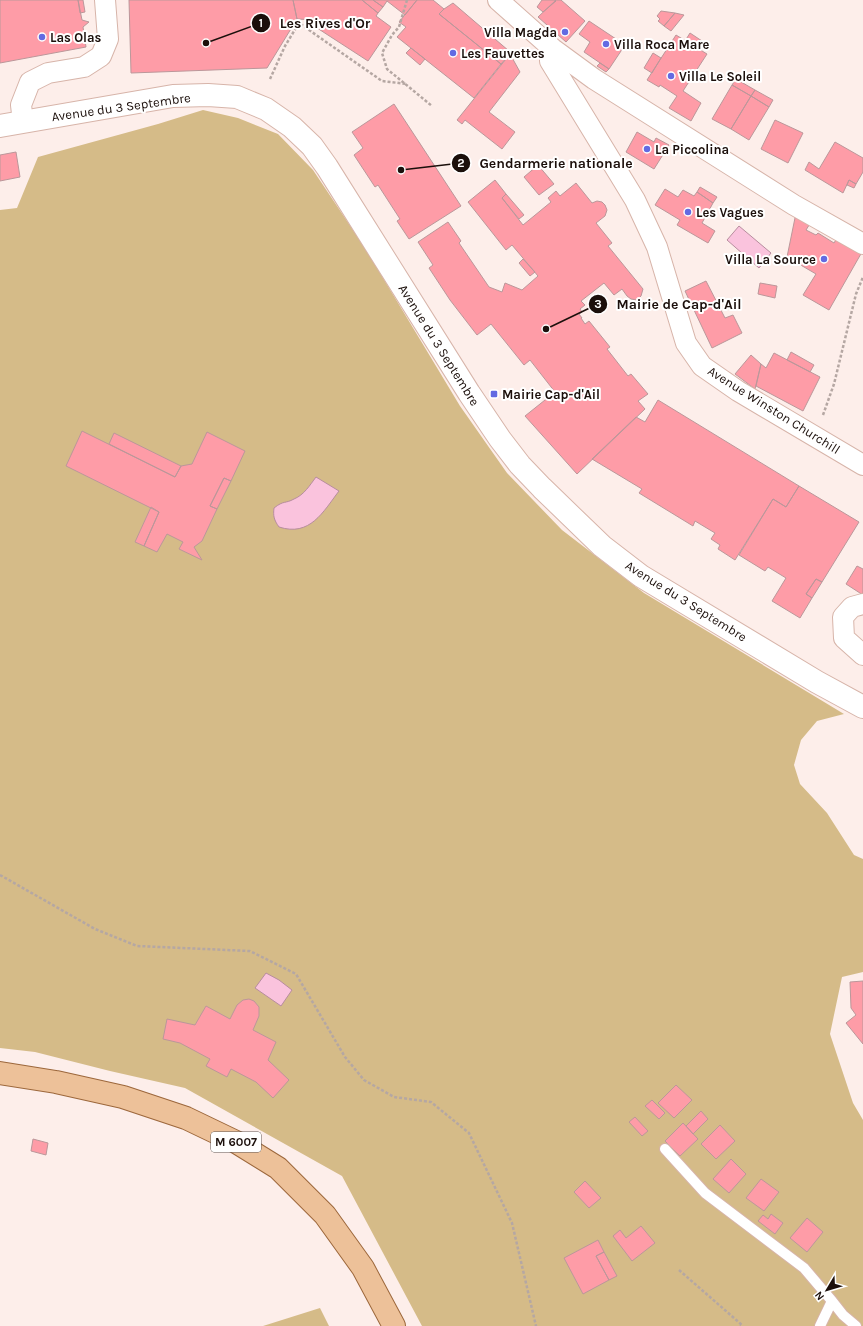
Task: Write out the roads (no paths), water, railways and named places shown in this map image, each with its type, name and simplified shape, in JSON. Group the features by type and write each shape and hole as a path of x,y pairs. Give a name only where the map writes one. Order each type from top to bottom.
{"main road":[{"name":"Avenue du 3 Septembre","path":"0,126 173,96 208,95 237,97 266,109 292,127 312,146 327,167 468,393 520,465 542,488 602,546 642,576 817,682 863,707"},
{"name":"M 6007","path":"0,1073 56,1082 123,1097 186,1118 236,1142 278,1168 325,1214 363,1268 394,1326"}],"street":[{"path":"23,122 21,105 30,82 48,73 84,67 101,56 108,39 106,0"},
{"path":"498,0 553,49 594,79 794,205 863,244"},
{"name":"Avenue Winston Churchill","path":"553,49 550,61 635,200 657,247 686,342 702,366 738,391 863,465"},
{"path":"863,604 852,607 843,617 844,638 863,655"}],"lane":[{"path":"665,1149 705,1193 804,1268 843,1316 856,1326"},
{"path":"820,1326 832,1301"}],"place":[{"name":"Villa Magda","path":"565,32"},
{"name":"Las Olas","path":"42,37"},
{"name":"Les Rives d'Or","path":"206,43"},
{"name":"Villa Roca Mare","path":"606,44"},
{"name":"Les Fauvettes","path":"453,53"},
{"name":"Villa Le Soleil","path":"671,76"},
{"name":"La Piccolina","path":"647,149"},
{"name":"Gendarmerie nationale","path":"401,170"},
{"name":"Les Vagues","path":"688,212"},
{"name":"Villa La Source","path":"824,259"},
{"name":"Mairie de Cap-d'Ail","path":"546,329"},
{"name":"Mairie Cap-d'Ail","path":"494,394"}]}
